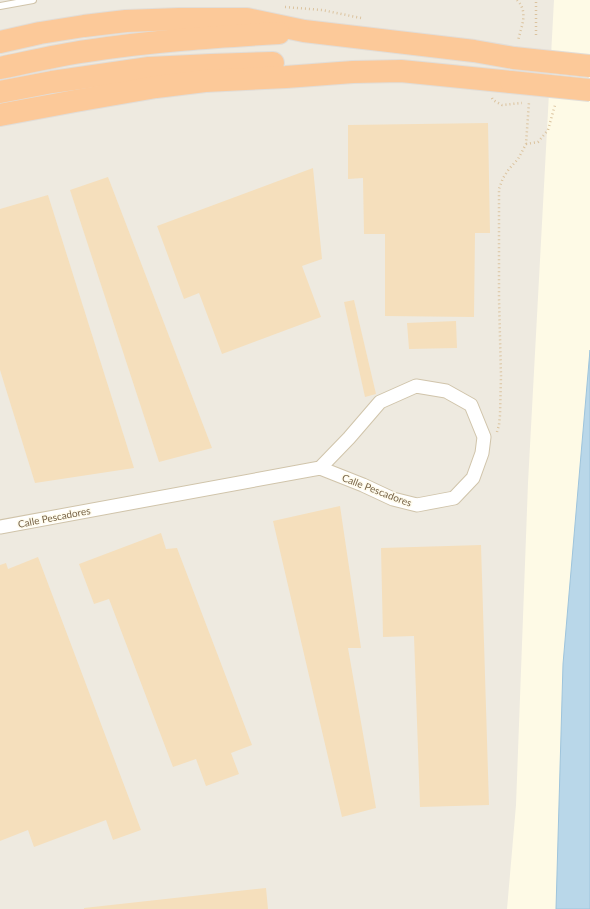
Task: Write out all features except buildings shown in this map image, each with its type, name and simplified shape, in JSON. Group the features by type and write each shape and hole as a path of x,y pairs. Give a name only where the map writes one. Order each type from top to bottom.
{"highway":[{"path":"0,42 40,33 126,21 247,19 304,32 474,52 515,52 590,66"},
{"path":"0,68 85,51 156,42 304,32"},
{"path":"0,92 65,80 150,68 271,62 353,72"},
{"path":"0,115 75,100 205,81 353,72 401,71 501,87 560,87 590,90"}],"street":[{"path":"320,468 349,438 380,402 416,386 446,391 471,405 484,437"},
{"name":"Calle Pescadores","path":"0,527 320,468 393,499 416,505 446,500 454,498 473,478 482,453 484,437"}],"lane":[{"path":"0,6 33,0"}],"path":[{"path":"515,52 524,20 521,5 516,0"},
{"path":"536,0 536,35"},
{"path":"484,437 496,435 500,415 499,189 503,178 518,159 526,144 529,102 502,105 493,100 501,87"},
{"path":"526,144 538,142 548,130 560,87"}],"shaded area":[{"path":"0,0 554,0 528,483 516,805 507,909 0,909"}],"water":[{"path":"590,350 590,909 556,909 563,664"}]}
